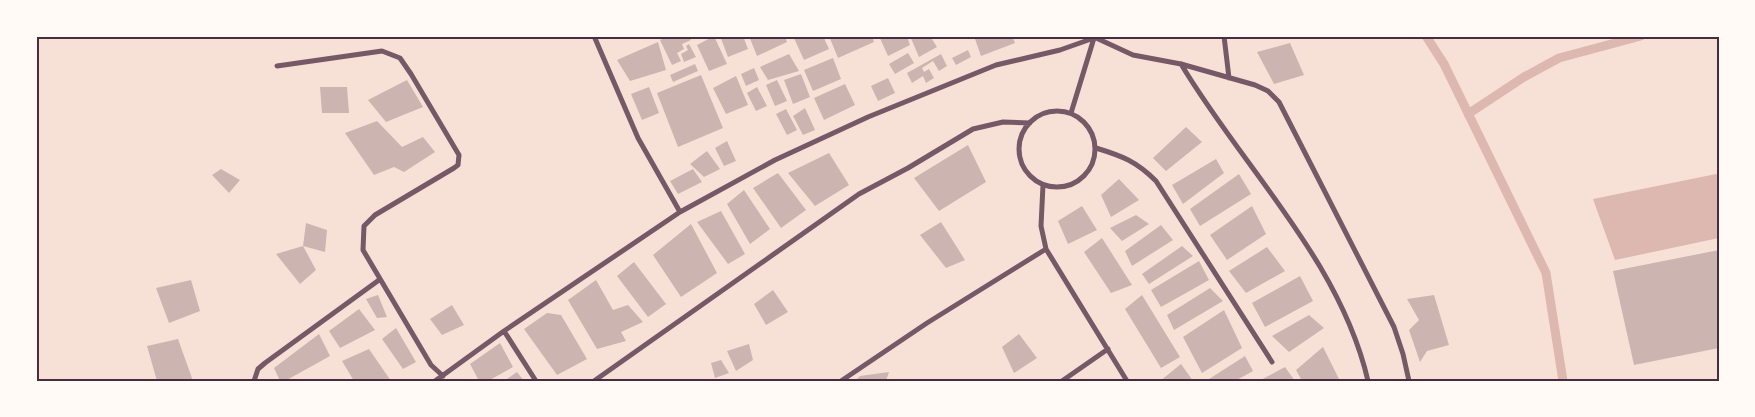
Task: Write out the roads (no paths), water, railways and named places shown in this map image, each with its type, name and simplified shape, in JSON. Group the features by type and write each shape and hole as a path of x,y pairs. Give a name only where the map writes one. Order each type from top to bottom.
{"street":[{"path":"594,36 638,138 680,212"},
{"path":"1224,36 1229,78"},
{"path":"1071,114 1094,37"},
{"path":"436,381 504,331 680,212 775,160 868,117 996,65 1060,50 1094,37 1133,56 1181,64 1268,91 1279,102 1394,327 1409,381"},
{"path":"277,66 382,51 400,58 412,74 459,155 458,165 454,168 375,215 364,226 363,250 379,280 432,365 443,376"},
{"path":"1181,64 1202,100 1306,245 1341,307 1361,354 1368,381"},
{"path":"1056,111 1071,114 1083,121 1092,133 1096,148 1093,162 1085,175 1073,184 1058,187 1044,185 1031,177 1022,165 1019,151 1022,136 1030,123 1042,114 1056,111"},
{"path":"594,381 859,194 908,168 973,129 1003,122 1030,123"},
{"path":"1096,148 1126,157 1142,166 1156,181 1272,362"},
{"path":"1044,185 1041,226 1046,249 1127,381"},
{"path":"841,381 927,323 1046,249"},
{"path":"254,381 258,369 265,363 379,280"},
{"path":"504,331 536,381"},
{"path":"1062,381 1108,349"}],"waterway":[{"path":"1426,36 1444,64 1546,273 1563,381"},
{"path":"1468,114 1524,77 1559,58 1641,36"}]}
